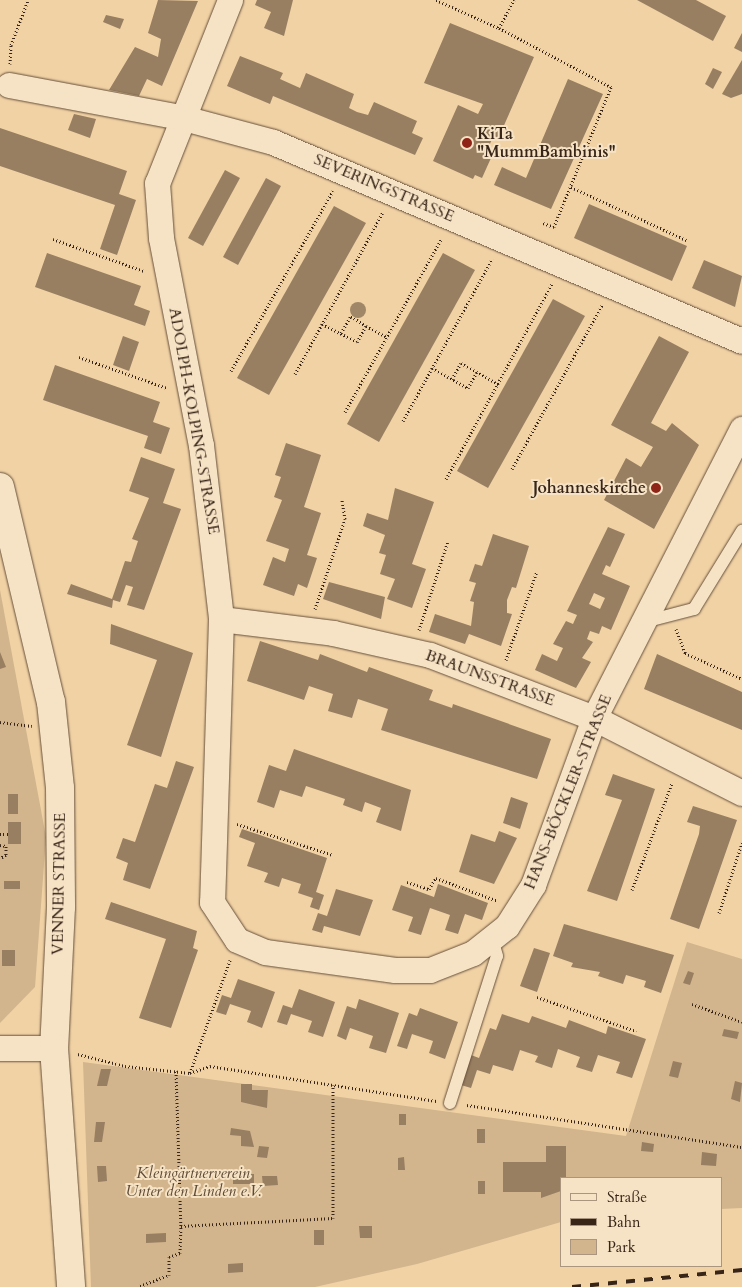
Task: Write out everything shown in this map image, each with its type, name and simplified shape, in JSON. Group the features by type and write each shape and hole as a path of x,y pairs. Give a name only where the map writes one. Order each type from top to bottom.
{"street":[{"name":"ADOLPH-KOLPING-STRASSE","path":"230,0 180,117 157,183 169,280 192,397 215,536 221,620 212,902 237,940"},
{"name":"SEVERINGSTRASSE","path":"3,87 180,117 273,142 742,341"},
{"name":"HANS-BÖCKLER-STRASSE","path":"237,940 265,952 394,970 430,970 472,953 507,926 533,885 594,718 641,622 742,429"},
{"name":"VENNER STRASSE","path":"1,493 32,613 54,729 60,788 61,907 54,1048 71,1287"},
{"name":"BRAUNSSTRASSE","path":"221,620 308,630 413,651 499,680 594,718 679,764 742,793"},
{"path":"0,1048 54,1048"}],"lane":[{"path":"641,622 694,609 742,531"},
{"path":"450,1103 497,956 492,938"}],"path":[{"path":"3,87 11,45 28,0"},
{"path":"436,0 499,28 612,87 554,227 543,223"},
{"path":"499,28 514,0"},
{"path":"231,370 344,172"},
{"path":"571,187 686,240"},
{"path":"294,374 394,192"},
{"path":"345,412 454,218"},
{"path":"403,421 503,238"},
{"path":"53,239 169,280"},
{"path":"446,479 563,264"},
{"path":"512,469 613,285"},
{"path":"341,333 351,316 387,337"},
{"path":"322,324 357,342 366,326"},
{"path":"78,357 192,397"},
{"path":"452,379 461,363 498,384"},
{"path":"432,368 468,388 477,372"},
{"path":"308,630 345,519 342,500"},
{"path":"413,651 448,541"},
{"path":"499,680 537,571"},
{"path":"671,615 685,652 742,678"},
{"path":"0,722 54,729"},
{"path":"632,890 679,764"},
{"path":"216,823 244,824 333,855"},
{"path":"0,834 8,834"},
{"path":"718,913 742,843"},
{"path":"0,845 6,846 6,855 0,858"},
{"path":"407,882 430,889 436,878 519,908"},
{"path":"54,1048 125,1066 190,1073 237,940"},
{"path":"537,998 636,1031"},
{"path":"692,1004 742,1022"},
{"path":"140,1286 169,1275 169,1257 180,1253 181,1226 176,1071"},
{"path":"181,1226 332,1218 333,1085"}],"green space":[{"path":"0,590 46,837 35,987 0,1023"},
{"name":"Kleingärtnerverein Unter den Linden e.V.","path":"687,942 742,959 742,1208 722,1209 722,1177 560,1177 560,1222 417,1264 315,1287 91,1287 83,1062 626,1136"}],"building":[{"path":"158,0 198,1 162,86 147,79 139,96 109,90 135,47 158,57 161,39 148,33"},
{"path":"257,0 293,0 284,36 264,28 271,12 255,5"},
{"path":"637,0 696,0 726,16 713,41"},
{"path":"106,15 124,19 120,29 103,22"},
{"path":"450,23 534,57 498,139 493,137 485,155 491,158 482,178 475,175 473,179 433,161 458,105 478,114 483,104 424,83"},
{"path":"742,33 742,52 734,48"},
{"path":"240,56 283,73 280,79 300,88 306,73 354,94 349,108 357,112 368,115 374,102 417,121 412,133 423,138 415,155 273,96 270,104 227,86"},
{"path":"742,60 742,94 731,98 722,94"},
{"path":"713,68 722,72 713,89 705,84"},
{"path":"568,79 603,94 551,209 494,185 502,167 526,178"},
{"path":"74,114 96,119 90,138 68,130"},
{"path":"0,128 127,171 119,194 136,200 117,255 100,249 115,205 0,166"},
{"path":"225,170 240,178 203,246 188,238"},
{"path":"266,178 281,186 238,265 223,257"},
{"path":"589,204 687,246 672,281 574,238"},
{"path":"334,206 366,223 269,395 237,378"},
{"path":"47,253 141,286 134,305 150,311 145,326 35,287"},
{"path":"443,253 475,270 379,442 347,424"},
{"path":"704,260 742,276 735,307 692,288"},
{"path":"553,299 585,316 488,488 457,471"},
{"path":"123,336 139,342 129,371 113,365"},
{"path":"659,336 689,352 651,423 666,431 672,423 699,445 654,529 604,500 626,458 641,467 653,447 611,425"},
{"path":"55,365 160,402 153,422 170,428 161,454 144,448 148,436 43,400"},
{"path":"286,443 321,455 304,507 321,513 307,555 317,558 307,588 298,584 294,596 263,585 273,557 285,562 289,549 266,541 282,500 274,497 281,477 275,475"},
{"path":"141,457 175,469 163,503 181,509 144,610 127,605 133,587 126,585 120,602 113,600 112,608 67,594 71,584 112,599 125,561 131,562 138,541 132,539 149,498 129,491"},
{"path":"395,488 434,502 412,564 426,569 412,608 387,599 395,579 380,574 386,555 379,553 385,535 363,526 367,513 388,520"},
{"path":"608,527 625,534 610,567 606,565 602,574 630,586 611,630 602,626 599,634 590,631 587,639 593,642 582,658 591,662 576,688 535,670 542,654 557,661 563,648 553,644 566,621 573,624 577,615 567,611","holes":["594,593 605,598 600,609 589,604"]},
{"path":"493,534 529,546 516,588 512,587 507,600 507,613 512,614 501,646 469,634 465,644 429,632 435,614 471,626 474,602 470,601 476,583 469,581 475,564 482,566"},
{"path":"329,582 385,597 381,619 323,599"},
{"path":"111,624 193,653 161,757 127,745 157,660 110,644"},
{"path":"260,641 318,660 320,654 367,672 369,667 433,690 429,700 452,708 453,704 551,739 537,779 381,730 388,709 358,699 352,718 328,711 333,694 309,686 304,700 247,681"},
{"path":"0,652 6,667 0,669"},
{"path":"657,654 742,692 742,730 644,689"},
{"path":"294,749 411,790 401,831 376,822 381,808 365,802 362,812 343,805 345,799 306,786 302,797 280,790 274,808 257,802 269,765 286,771"},
{"path":"176,761 194,767 150,889 123,880 128,863 116,858 123,838 135,842 155,784 167,788"},
{"path":"613,774 655,789 617,901 587,891 622,800 605,795"},
{"path":"8,794 18,794 18,814 8,814"},
{"path":"511,797 528,803 520,829 503,823"},
{"path":"693,806 737,820 699,929 670,919 699,834 700,826 687,822"},
{"path":"8,822 21,822 21,844 8,844"},
{"path":"242,829 327,858 316,892 324,895 319,910 310,907 313,898 298,893 301,884 282,878 279,887 264,882 268,873 247,866 255,843 239,837"},
{"path":"499,831 517,838 494,884 459,872 471,834 495,842"},
{"path":"4,881 20,881 20,889 4,889"},
{"path":"438,884 488,903 482,920 465,914 458,934 445,930 450,915 430,908 421,935 408,931 413,917 392,910 401,885 434,897"},
{"path":"336,889 373,900 360,936 324,926 322,933 312,930 318,913 327,916"},
{"path":"111,902 197,931 193,948 198,950 171,1028 139,1018 166,939 105,919"},
{"path":"564,924 674,955 661,993 644,987 646,981 626,975 623,984 598,976 600,972 571,967 573,963 553,956"},
{"path":"534,948 550,953 537,992 520,986"},
{"path":"2,950 15,950 15,966 2,966"},
{"path":"688,971 694,973 690,985 683,983"},
{"path":"238,979 275,992 262,1028 247,1022 251,1011 230,1004 226,1015 216,1012 222,995 231,998"},
{"path":"299,989 335,1002 323,1037 308,1032 312,1021 291,1014 287,1025 277,1022 283,1005 292,1008"},
{"path":"359,999 399,1013 386,1053 369,1048 373,1036 350,1028 346,1040 337,1036 347,1006 356,1009"},
{"path":"420,1008 458,1022 445,1059 429,1053 433,1041 412,1034 407,1049 397,1046 409,1013 417,1016"},
{"path":"502,1014 529,1023 532,1016 566,1028 569,1020 606,1034 608,1026 646,1039 632,1078 616,1073 620,1062 598,1055 592,1072 576,1067 580,1057 558,1049 552,1068 535,1062 538,1056 520,1050 513,1071 493,1065 490,1074 477,1070 471,1088 461,1085 471,1055 479,1058 490,1028 496,1030"},
{"path":"724,1029 739,1032 737,1039 722,1036"},
{"path":"673,1061 682,1063 678,1078 669,1076"},
{"path":"101,1069 111,1069 107,1086 97,1086"},
{"path":"735,1081 742,1083 740,1102 731,1099"},
{"path":"241,1084 252,1084 252,1090 268,1090 267,1108 241,1102"},
{"path":"399,1114 406,1114 406,1125 399,1125"},
{"path":"96,1122 105,1122 102,1142 94,1142"},
{"path":"231,1128 250,1131 254,1147 241,1146 241,1136 230,1135"},
{"path":"477,1129 485,1129 485,1143 477,1143"},
{"path":"642,1142 654,1144 653,1152 641,1151"},
{"path":"259,1146 269,1147 267,1158 257,1157"},
{"path":"546,1146 566,1146 566,1177 560,1177 560,1191 541,1198 541,1192 503,1192 503,1162 546,1162"},
{"path":"702,1152 717,1154 716,1166 701,1165"},
{"path":"404,1157 405,1170 398,1170 398,1158"},
{"path":"97,1166 106,1166 107,1181 98,1182"},
{"path":"233,1174 254,1174 254,1184 233,1184"},
{"path":"262,1176 277,1176 278,1185 263,1186"},
{"path":"478,1181 485,1181 485,1194 478,1194"},
{"path":"359,1226 372,1226 372,1238 360,1238"},
{"path":"314,1230 324,1230 324,1245 314,1245"},
{"path":"166,1233 166,1242 146,1243 146,1234"},
{"path":"243,1263 243,1272 228,1273 228,1264"}],"railway":[{"path":"572,1287 742,1270"}],"place":[{"name":"KiTa \"MummBambinis\"","path":"467,143"},
{"name":"Johanneskirche","path":"656,488"}]}
